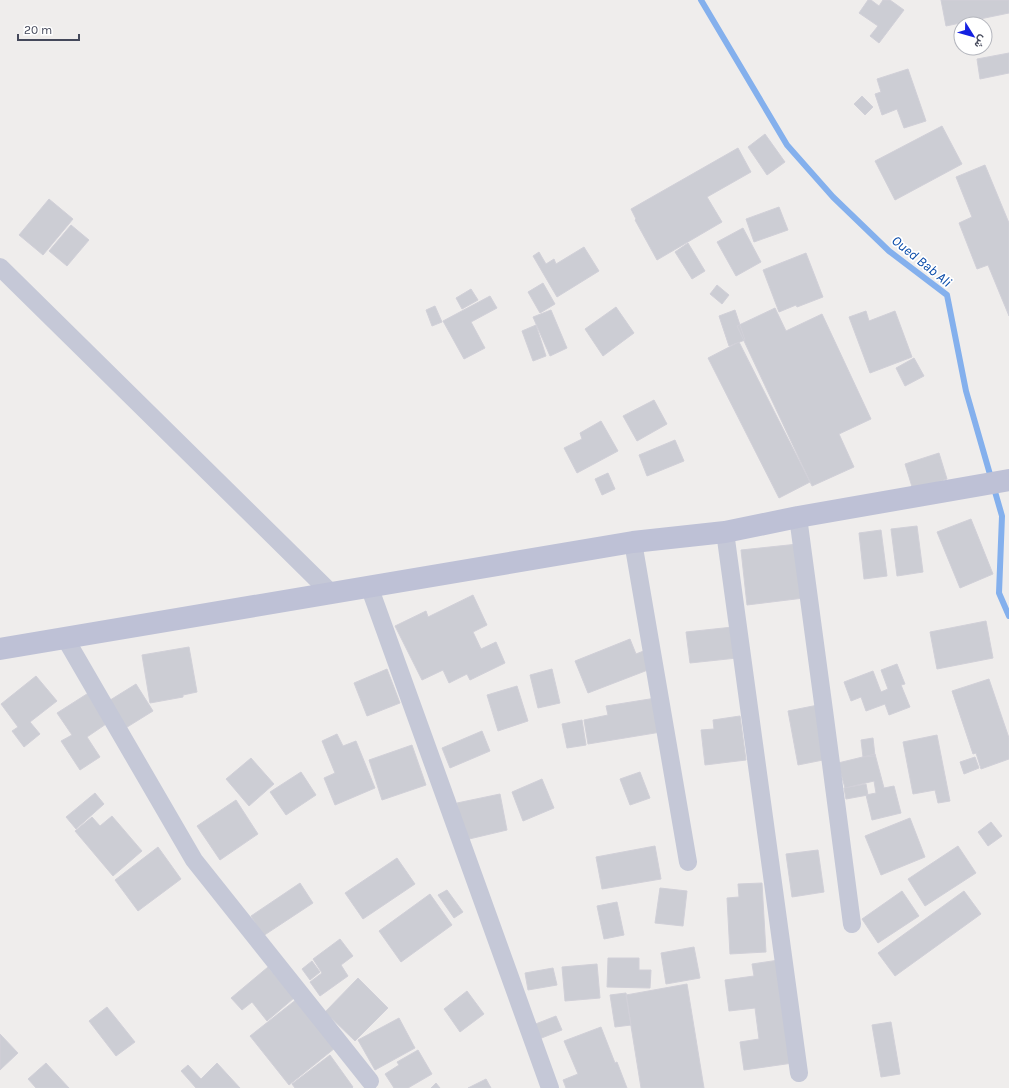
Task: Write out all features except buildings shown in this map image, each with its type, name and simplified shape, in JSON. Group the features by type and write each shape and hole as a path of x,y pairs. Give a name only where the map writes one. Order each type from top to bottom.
{"street":[{"path":"0,267 331,593"},
{"path":"0,649 633,542 725,532 798,517 1009,480"},
{"path":"798,517 852,924"},
{"path":"725,532 799,1073"},
{"path":"633,542 688,862"},
{"path":"369,586 550,1088"},
{"path":"65,638 194,860 370,1081"}],"waterway":[{"name":"Oued Bab Ali","path":"701,0 787,145 833,197 889,251 947,295 966,391 1002,516 999,593 1009,616"}]}
